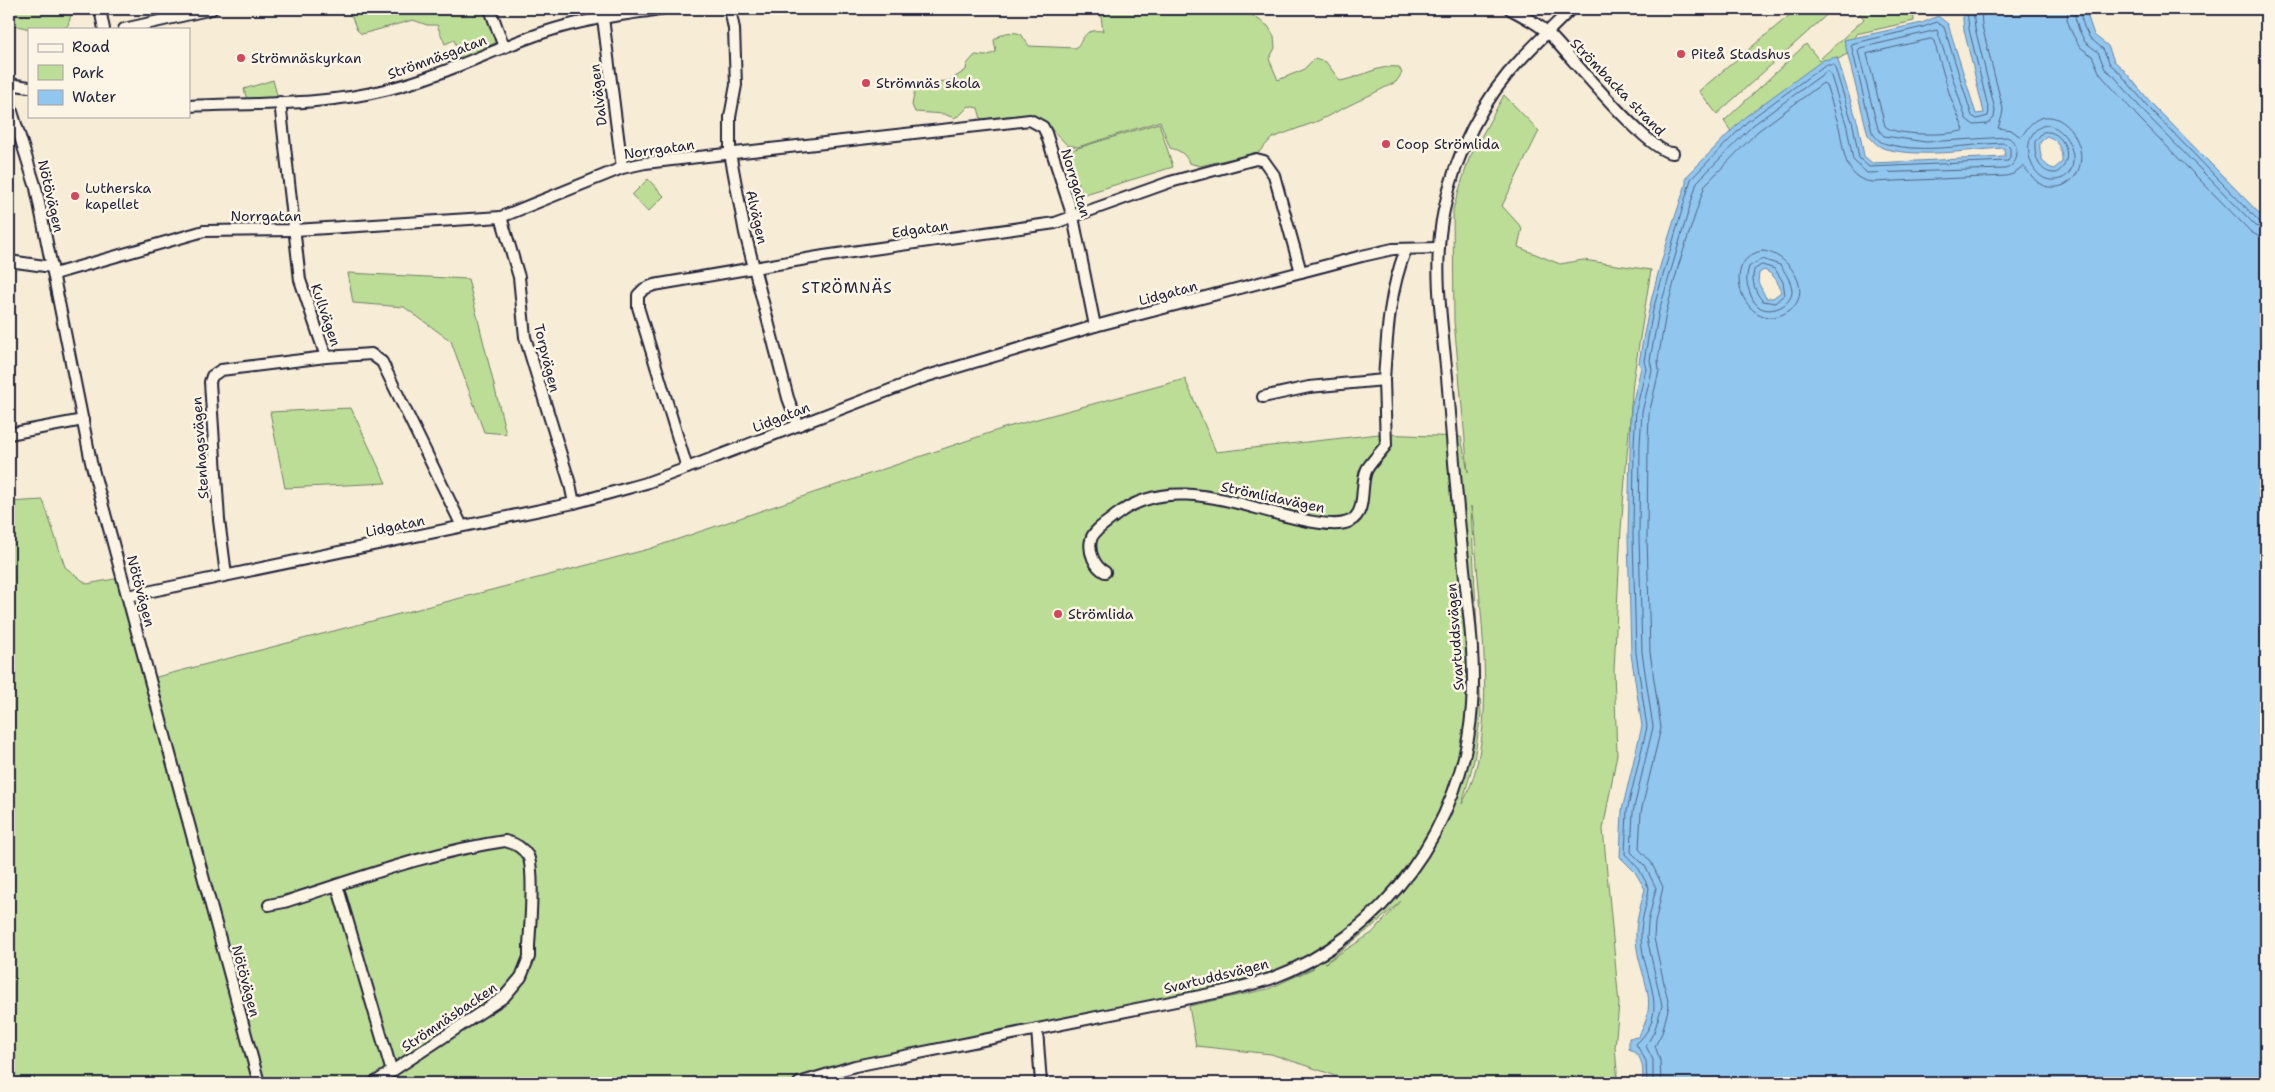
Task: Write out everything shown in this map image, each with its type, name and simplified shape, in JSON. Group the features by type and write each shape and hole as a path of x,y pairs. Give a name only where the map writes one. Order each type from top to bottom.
{"street":[{"path":"100,9 104,28"},
{"path":"128,28 212,9"},
{"path":"490,9 504,47"},
{"name":"Strömnäsgatan","path":"190,106 324,100 391,89 439,73 546,32 603,18 661,9"},
{"name":"Alvägen","path":"730,9 734,29 736,85 730,118 730,154 745,233 788,398 798,426"},
{"name":"Strömbacka strand","path":"1510,9 1547,33 1625,118 1661,150 1673,153"},
{"name":"Svartuddsvägen","path":"799,1083 855,1066 1220,992 1270,978 1311,959 1342,940 1373,914 1416,864 1436,832 1448,806 1467,746 1473,681 1442,324 1439,248 1443,213 1450,182 1476,122 1496,89 1520,59 1571,9"},
{"name":"Dalvägen","path":"603,18 622,168"},
{"path":"9,98 10,84 28,87"},
{"name":"Nötövägen","path":"9,102 36,188 91,462 259,1083"},
{"name":"Kullvägen","path":"280,102 295,230 295,256 300,280 326,356 371,354 382,362 462,526"},
{"name":"Norrgatan","path":"9,261 53,270 204,231 295,230 501,217 622,168 646,163 1030,120 1043,127 1046,133 1073,217 1095,326"},
{"name":"Edgatan","path":"688,468 638,306 638,295 644,289 654,285 755,267 1026,228 1073,217 1170,182 1256,159 1264,161 1274,175 1301,272"},
{"name":"Torpvägen","path":"501,217 519,276 525,337 534,372 568,476 574,503"},
{"name":"Lidgatan","path":"128,596 226,574 574,503 646,483 688,468 924,376 1095,326 1362,256 1406,248 1439,248"},
{"name":"Strömlidavägen","path":"1106,572 1099,569 1093,558 1091,539 1095,532 1120,512 1140,502 1165,495 1184,493 1209,497 1316,523 1339,524 1350,521 1357,514 1361,503 1367,469 1386,445 1384,380 1388,320 1396,276 1406,248"},
{"name":"Stenhagsvägen","path":"226,574 216,479 210,382 212,376 221,370 326,356"},
{"path":"1263,397 1309,387 1384,380"},
{"path":"9,434 83,420"},
{"name":"Strömnäsbacken","path":"269,905 337,885 423,856 506,841 514,843 529,860 531,868 529,957 521,977 504,998 374,1083"},
{"name":"Strömnäsbacken","path":"337,885 392,1072"},
{"path":"1037,1029 1041,1083"}],"green space":[{"path":"9,9 73,9 68,25 65,28 28,29 9,24"},
{"path":"369,9 485,9 499,41 462,59 454,40 445,44 437,25 427,25 413,20 362,34 357,30 351,15"},
{"path":"1100,9 1243,9 1268,26 1274,36 1275,48 1269,59 1278,80 1303,70 1314,59 1326,62 1340,81 1384,68 1399,67 1402,73 1396,82 1318,121 1272,138 1259,152 1200,166 1189,163 1182,153 1170,148 1160,121 1078,147 1067,145 1046,124 1029,116 981,119 978,108 969,106 954,118 944,114 915,112 912,105 915,89 927,82 949,81 966,70 967,64 975,55 986,56 996,52 994,40 1000,35 1010,32 1021,34 1029,46 1076,48 1089,32 1103,31"},
{"path":"1797,9 1833,9 1717,114 1699,91"},
{"path":"1857,9 1913,10 1914,21 1856,34 1847,54 1823,68 1735,137 1724,121 1806,44 1819,60 1864,19"},
{"path":"273,80 278,99 247,100 244,89"},
{"path":"1504,95 1539,131 1502,206 1522,228 1518,247 1560,264 1583,260 1651,270 1633,381 1621,529 1614,670 1617,754 1603,829 1619,1004 1615,1047 1618,1083 1351,1083 1271,1054 1196,1046 1189,1006 1268,989 1314,968 1295,975 1261,979 797,1083 263,1083 244,1003 153,678 649,549 1004,428 1185,379 1216,452 1379,434 1461,437 1468,472 1454,321 1453,209 1469,159","holes":["1471,506 1483,633 1485,694 1479,753 1472,780 1462,804 1474,760 1481,714","1401,901 1372,933 1325,963 1373,926"]},
{"path":"1159,123 1173,167 1082,195 1068,151"},
{"path":"648,179 664,196 648,212 632,195"},
{"path":"348,273 468,279 506,434 484,432 451,341 404,307 353,303"},
{"path":"351,408 386,483 285,488 270,412"},
{"path":"43,500 65,567 87,584 125,577 254,1083 9,1083 9,502"}],"water":[{"path":"1962,9 2093,9 2087,14 2094,35 2108,46 2114,61 2153,105 2266,220 2266,1083 1642,1083 1642,1063 1634,1051 1629,1049 1629,1038 1638,1037 1645,1023 1648,1011 1647,988 1636,939 1637,920 1645,889 1635,872 1620,857 1622,810 1642,726 1631,654 1628,536 1631,409 1641,368 1639,363 1653,295 1686,184 1686,177 1745,117 1823,60 1837,57 1858,124 1864,156 1872,163 2005,157 2004,148 1945,153 1900,152 1881,147 1868,135 1844,40 1922,23 1938,16 1948,24 1976,114 1984,113 1964,30","holes":["2046,136 2056,142 2061,154 2062,162 2054,169 2044,162 2040,151 2040,143","1764,270 1773,276 1780,288 1781,292 1773,298 1766,298 1758,282 1759,273"]}],"place":[{"name":"Piteå Stadshus","path":"1681,54"},
{"name":"Strömnäskyrkan","path":"241,58"},
{"name":"Strömnäs skola","path":"866,83"},
{"name":"Coop Strömlida","path":"1386,144"},
{"name":"Lutherska kapellet","path":"75,196"},
{"name":"Strömlida","path":"1058,614"}],"district":[{"name":"STRÖMNÄS","path":"847,288"}]}
